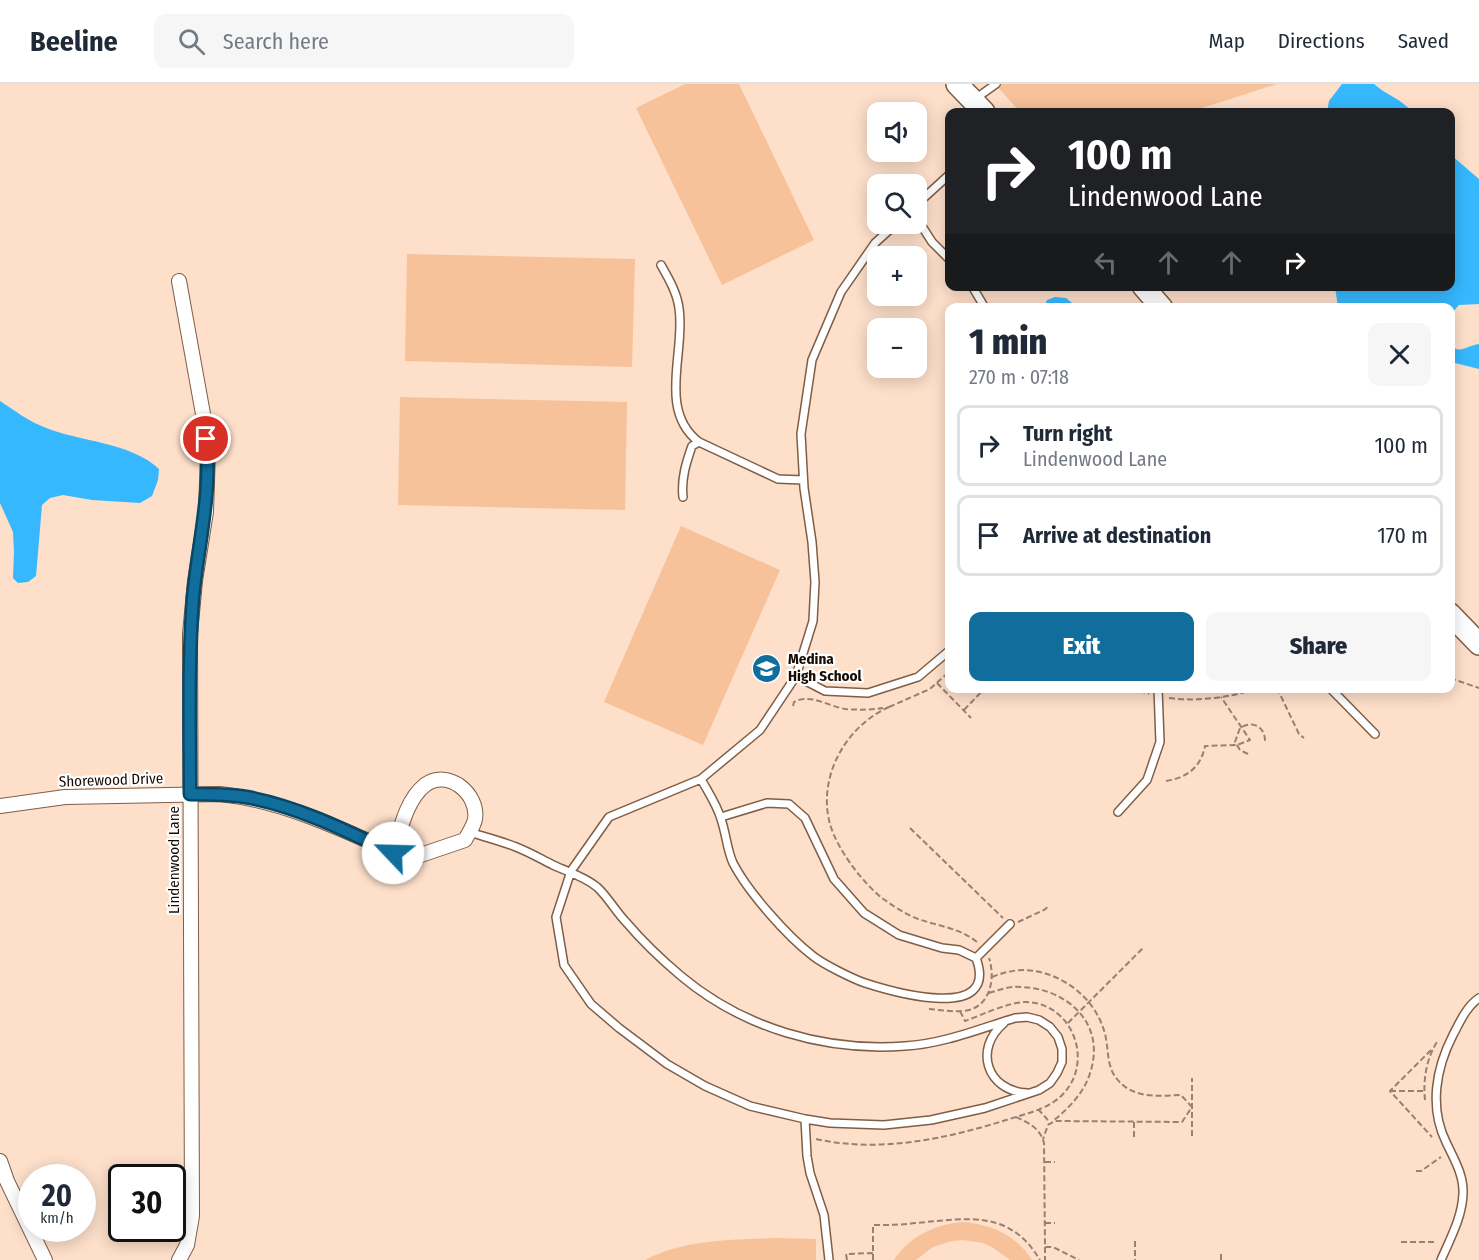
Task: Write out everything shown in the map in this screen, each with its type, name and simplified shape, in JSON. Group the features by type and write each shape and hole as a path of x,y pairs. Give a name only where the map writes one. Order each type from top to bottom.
{"main road":[{"path":"957,84 978,107"},
{"path":"1147,291 1158,303"},
{"path":"1455,619 1479,644"}],"street":[{"name":"Lindenwood Lane","path":"179,281 208,452 206,512 195,581 190,634 192,1216 187,1245 179,1260"},
{"path":"393,853 412,801 426,785 439,780 452,782 465,789 473,799 475,820 469,832"},
{"name":"Shorewood Drive","path":"0,806 65,797 220,794 269,802 293,810 409,860 465,840 469,832"},
{"path":"0,1161 7,1181 45,1260"}],"lane":[{"path":"978,107 996,84"},
{"path":"927,194 945,178"},
{"path":"469,832 517,847 555,866 571,871 597,888 627,923 683,977 718,1002 757,1023 791,1035 844,1044 905,1046 930,1043 1014,1018 1027,1017 1039,1020 1050,1027 1058,1037 1062,1049 1062,1062 1057,1073 1050,1083 1039,1090 985,1108 931,1120 884,1125 830,1123 805,1119 750,1106 705,1086 667,1064 591,1004 564,965 556,916 571,871 609,818 701,778 760,730 796,676 813,621 815,582 803,480 801,434 812,360 841,292 875,243 885,234"},
{"path":"927,234 945,255"},
{"path":"661,265 676,295 680,310 676,374 679,412 689,434 778,479 803,480"},
{"path":"683,497 682,480 685,467 692,446 699,441"},
{"path":"796,676 825,691 868,693 918,677 945,654"},
{"path":"1118,812 1147,780 1151,770 1160,742 1158,693"},
{"path":"1335,693 1375,734"},
{"path":"701,778 721,817 733,862 765,909 813,957 864,982 924,997 951,999 964,997 973,990 979,980 976,958 959,950 942,948 899,935 864,913 834,879 804,818 789,804 767,803 721,817"},
{"path":"976,958 1010,924"},
{"path":"1441,1260 1458,1221 1463,1193 1458,1168 1444,1139 1439,1122 1436,1088 1444,1054 1464,1014 1479,998"},
{"path":"1014,1018 994,1032 989,1042 988,1067 994,1078 1003,1086 1014,1091 1026,1093 1039,1090"},
{"path":"805,1119 807,1156 810,1173 824,1215 829,1260"}],"path":[{"path":"1455,680 1479,688"},
{"path":"936,682 945,691"},
{"path":"947,693 970,718"},
{"path":"964,711 980,693"},
{"path":"1162,693 1183,699 1221,697 1238,693"},
{"path":"1279,693 1299,734 1304,738"},
{"path":"1166,781 1186,776 1193,770 1199,763 1205,746 1236,745 1250,740 1221,697"},
{"path":"889,707 861,725 842,749 830,778 829,817 840,845 858,873 884,900 916,918 966,934 985,950 991,964 992,977 990,990 985,998 970,1009 960,1011 929,1009"},
{"path":"1248,754 1236,745 1236,737 1242,727 1248,724 1258,726 1265,734 1265,741"},
{"path":"910,828 1010,924 1049,906"},
{"path":"1068,1023 1144,947"},
{"path":"992,977 1023,970 1042,972 1077,990 1089,1002 1100,1019 1106,1035 1110,1068 1117,1079 1137,1093 1149,1096 1181,1095 1192,1107"},
{"path":"814,1138 870,1144 921,1141 953,1136 1038,1109 1064,1094 1076,1070 1077,1047 1068,1023 1061,1015 1026,1002 964,1021 960,1011"},
{"path":"1390,1091 1433,1049"},
{"path":"1192,1078 1192,1136"},
{"path":"1390,1091 1424,1091"},
{"path":"1390,1091 1432,1137"},
{"path":"1048,1125 1055,1121 1182,1122 1192,1107"},
{"path":"1038,1109 1047,1119 1048,1125 1043,1139 1046,1260"},
{"path":"1016,1117 1036,1128 1043,1139"},
{"path":"1134,1122 1134,1140"},
{"path":"1416,1171 1420,1171 1441,1157"},
{"path":"1045,1162 1055,1162"},
{"path":"873,1260 873,1225 970,1218 996,1222 1012,1229 1040,1260"},
{"path":"1045,1223 1055,1222"},
{"path":"1135,1241 1135,1260"},
{"path":"1401,1242 1437,1242"},
{"path":"1045,1247 1053,1247 1079,1260"},
{"path":"846,1260 846,1254 873,1253"},
{"path":"1221,1254 1221,1260"}],"shaded area":[{"path":"685,84 739,84 814,240 722,285 636,108"},
{"path":"995,84 1277,84 1202,108 1016,108"},
{"path":"407,254 635,259 632,367 405,361"},
{"path":"400,397 627,402 625,510 398,505"},
{"path":"681,526 780,570 703,745 604,702"},
{"path":"962,1222 983,1225 1002,1232 1026,1251 1032,1260 1010,1260 983,1243 963,1240 933,1247 916,1260 894,1260 915,1238 932,1229"},
{"path":"777,1238 816,1239 816,1260 645,1260 660,1253 693,1244"}],"water":[{"path":"1342,84 1374,84 1408,108 1328,108 1329,101"},
{"path":"1455,158 1479,179 1479,304 1459,305 1455,310 1455,303 1337,303 1336,291 1455,291"},
{"path":"1055,297 1066,298 1072,303 1046,303 1047,300"},
{"path":"1479,344 1479,369 1455,363 1455,348 1460,350"},
{"path":"0,401 38,425 134,453 159,469 152,496 140,503 92,500 63,495 50,498 42,505 36,576 28,582 18,583 13,578 13,532 0,503"}],"place":[{"name":"Medina High School","path":"767,668"}],"route":[{"path":"206,439 208,485 206,512 195,581 190,634 190,794 220,794 269,802 393,853"}]}
